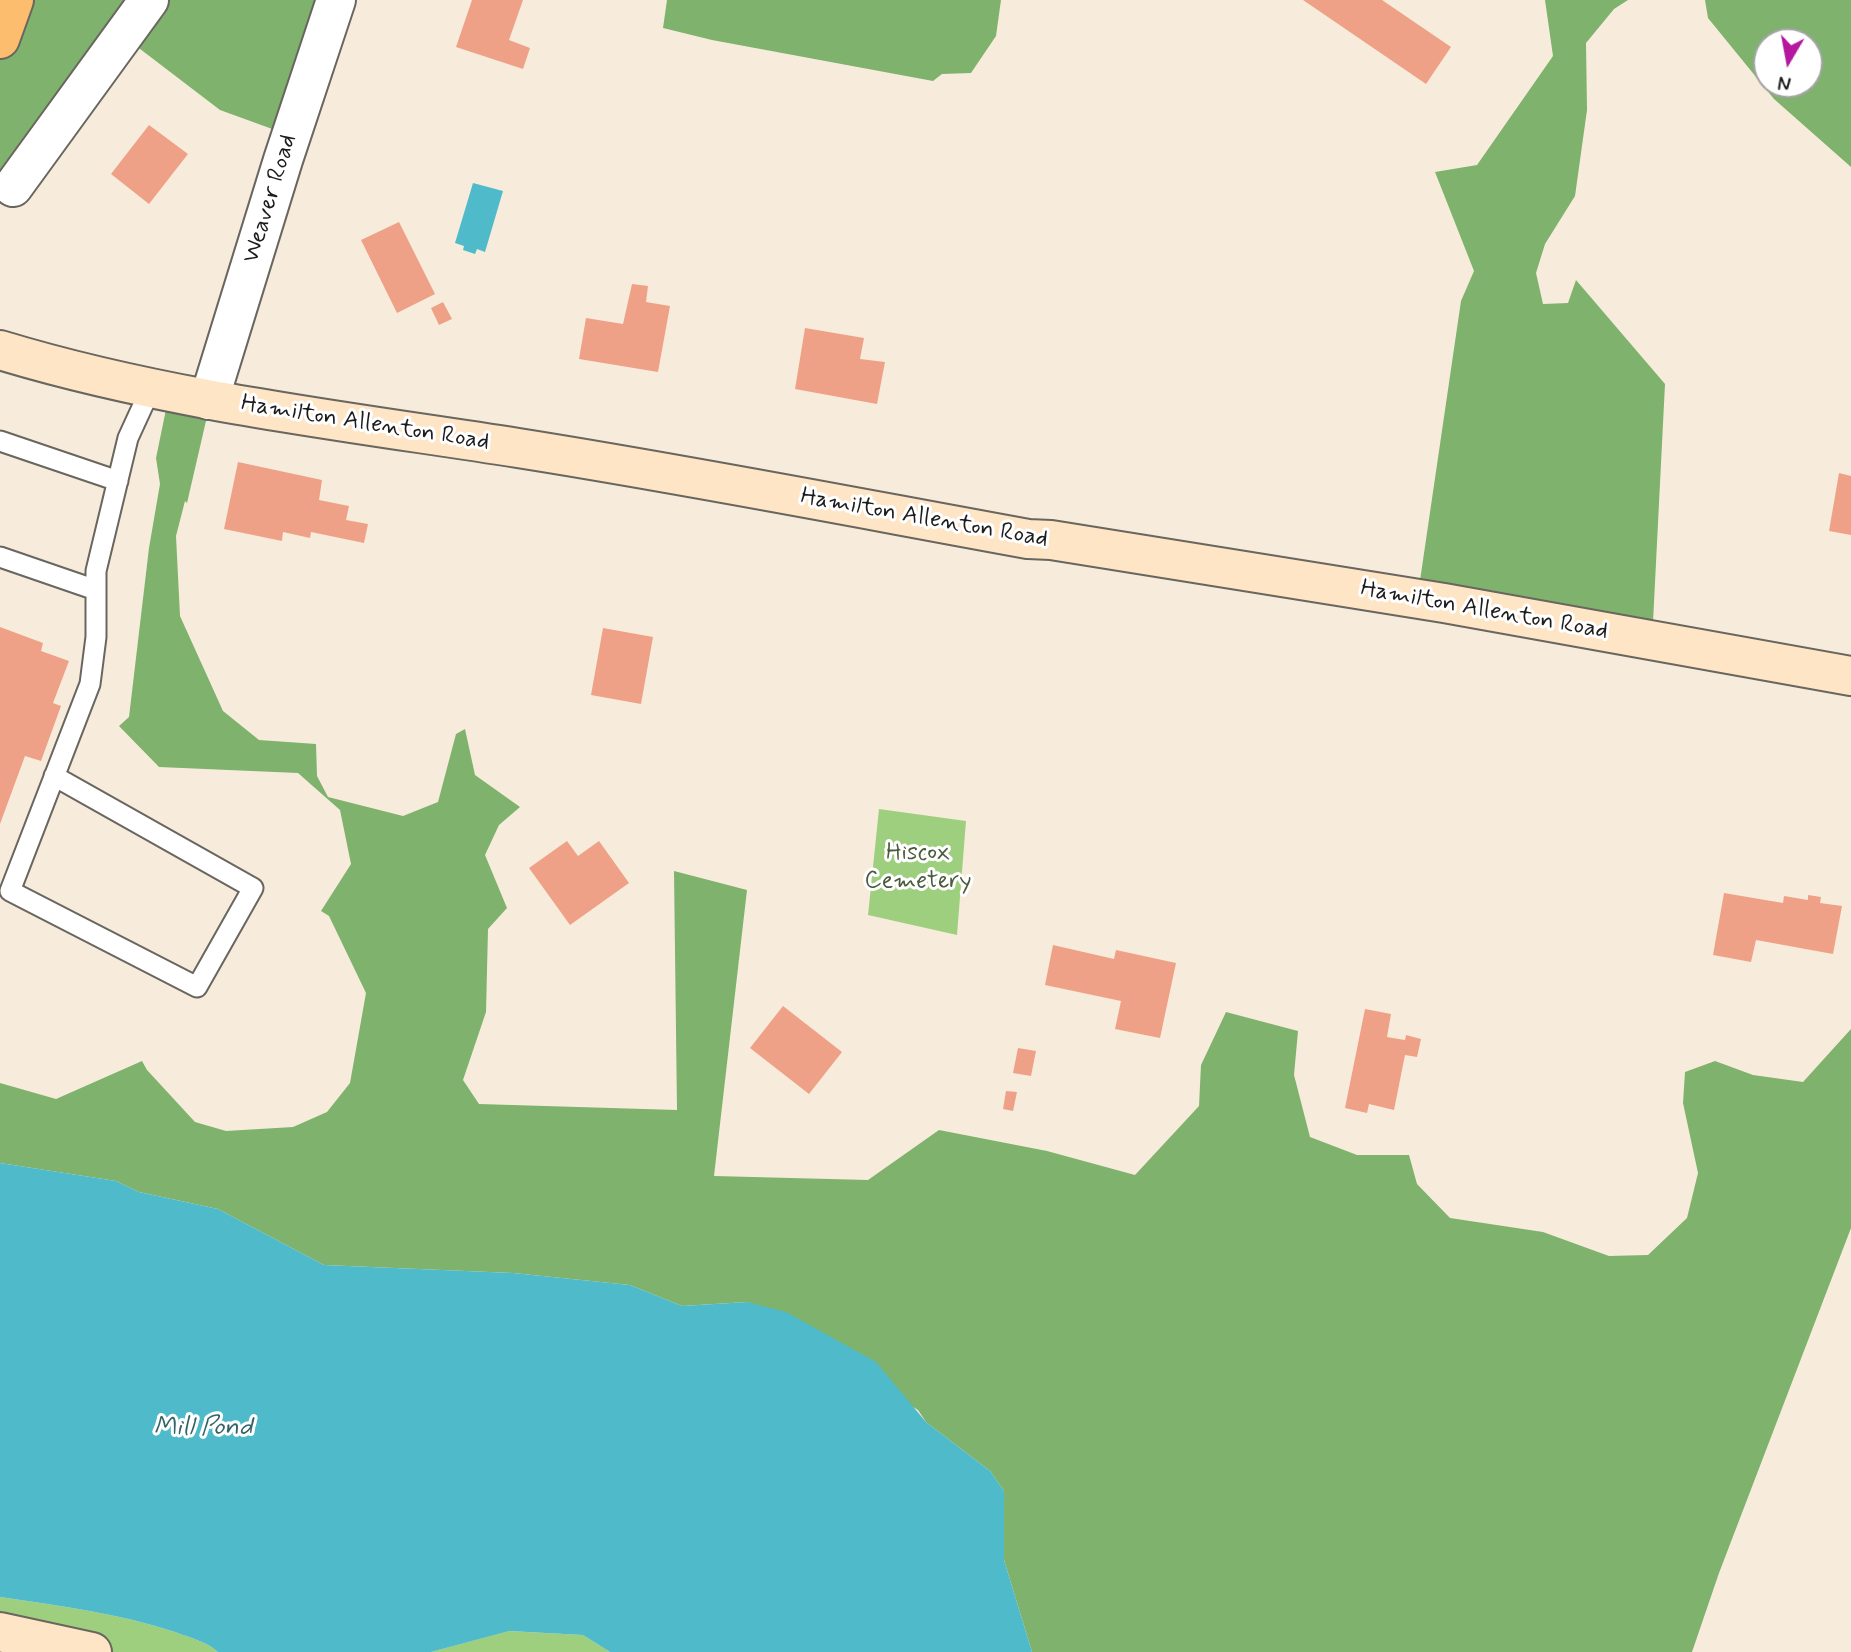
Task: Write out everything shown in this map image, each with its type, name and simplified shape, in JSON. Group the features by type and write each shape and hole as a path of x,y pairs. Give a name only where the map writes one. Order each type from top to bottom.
{"main road":[{"path":"0,38 14,0"}],"street":[{"path":"13,187 149,0"},
{"name":"Weaver Road","path":"209,400 336,0"},
{"name":"Hamilton Allenton Road","path":"0,349 209,400 570,457 1028,539 1051,540 1444,603 1851,676"},
{"path":"0,1632 92,1652"}],"lane":[{"path":"54,776 253,888 197,987 5,894 90,684 96,637 96,572 128,438 151,388"},
{"path":"0,441 117,481"},
{"path":"0,557 96,590"}],"green space":[{"path":"11,0 338,0 286,134 220,110 127,39 0,201 0,29"},
{"path":"667,0 1001,0 996,36 971,73 942,74 933,81 712,40 663,28"},
{"path":"1545,0 1628,0 1614,9 1586,43 1587,110 1575,196 1545,244 1536,273 1543,304 1568,303 1576,280 1665,384 1652,642 1417,601 1461,301 1474,271 1435,172 1477,165 1553,56"},
{"path":"1705,0 1851,0 1851,167 1773,98 1823,98 1823,28 1753,28 1753,73 1708,18"},
{"path":"170,390 212,395 187,503 185,501 176,536 180,616 223,711 259,740 316,744 317,776 328,797 403,816 438,802 456,734 465,729 475,775 520,807 499,825 485,855 507,908 488,929 486,1012 463,1080 479,1104 677,1110 674,871 747,890 714,1176 868,1180 939,1130 1047,1151 1135,1175 1199,1106 1201,1065 1226,1012 1298,1031 1294,1075 1310,1137 1357,1155 1409,1155 1417,1184 1450,1218 1543,1232 1609,1256 1648,1255 1687,1218 1698,1173 1683,1103 1685,1072 1715,1061 1753,1075 1803,1082 1851,1029 1851,1228 1719,1573 1692,1652 1032,1652 1004,1560 1004,1491 990,1471 926,1422 918,1410 747,1302 682,1306 630,1285 513,1273 324,1265 218,1209 139,1192 116,1181 0,1163 0,1083 56,1099 142,1061 147,1070 195,1122 226,1131 293,1127 327,1112 350,1083 366,993 329,916 321,911 351,864 340,810 298,773 159,767 119,726 129,717 149,548 160,484 156,458"},
{"name":"Hiscox Cemetery","path":"879,809 966,821 957,935 868,915"},
{"path":"0,1597 132,1620 198,1640 218,1652 77,1652 0,1636"},
{"path":"508,1631 583,1635 610,1652 431,1652"}],"water":[{"path":"473,183 503,191 485,252 477,249 475,254 463,250 464,246 455,243"},
{"name":"Mill Pond","path":"0,1163 116,1181 139,1192 218,1209 324,1265 513,1273 630,1285 682,1306 747,1302 786,1312 876,1362 926,1422 990,1471 1004,1491 1004,1560 1032,1652 610,1652 583,1635 509,1631 431,1652 218,1652 198,1640 132,1620 0,1597"}],"building":[{"path":"472,0 523,0 509,40 530,48 523,69 456,47"},
{"path":"1303,0 1382,0 1451,47 1426,84"},
{"path":"149,125 188,154 149,204 111,174"},
{"path":"399,222 435,294 397,313 361,240"},
{"path":"632,284 648,286 646,302 670,306 658,372 579,359 586,318 623,324"},
{"path":"443,302 452,319 439,325 431,308"},
{"path":"805,328 864,338 860,359 885,362 877,404 795,389"},
{"path":"238,462 322,480 319,500 349,506 346,520 368,524 364,543 311,532 310,538 283,532 282,541 224,529"},
{"path":"1839,473 1851,476 1851,535 1829,531"},
{"path":"0,627 43,643 41,651 69,661 53,703 61,706 41,761 25,756 0,824"},
{"path":"603,628 653,637 641,704 591,695"},
{"path":"567,841 578,856 599,841 629,883 570,925 529,868"},
{"path":"1724,893 1783,903 1784,896 1808,900 1808,895 1821,897 1820,903 1842,906 1833,954 1756,940 1751,962 1713,955"},
{"path":"1053,945 1114,959 1116,950 1176,963 1160,1038 1115,1029 1121,1001 1045,985"},
{"path":"783,1006 842,1052 809,1094 750,1048"},
{"path":"1365,1009 1391,1014 1387,1037 1405,1040 1406,1035 1421,1039 1417,1057 1405,1055 1394,1110 1369,1104 1367,1113 1345,1108"},
{"path":"1018,1048 1036,1051 1031,1076 1013,1073"},
{"path":"1006,1091 1017,1092 1013,1111 1003,1109"}]}
